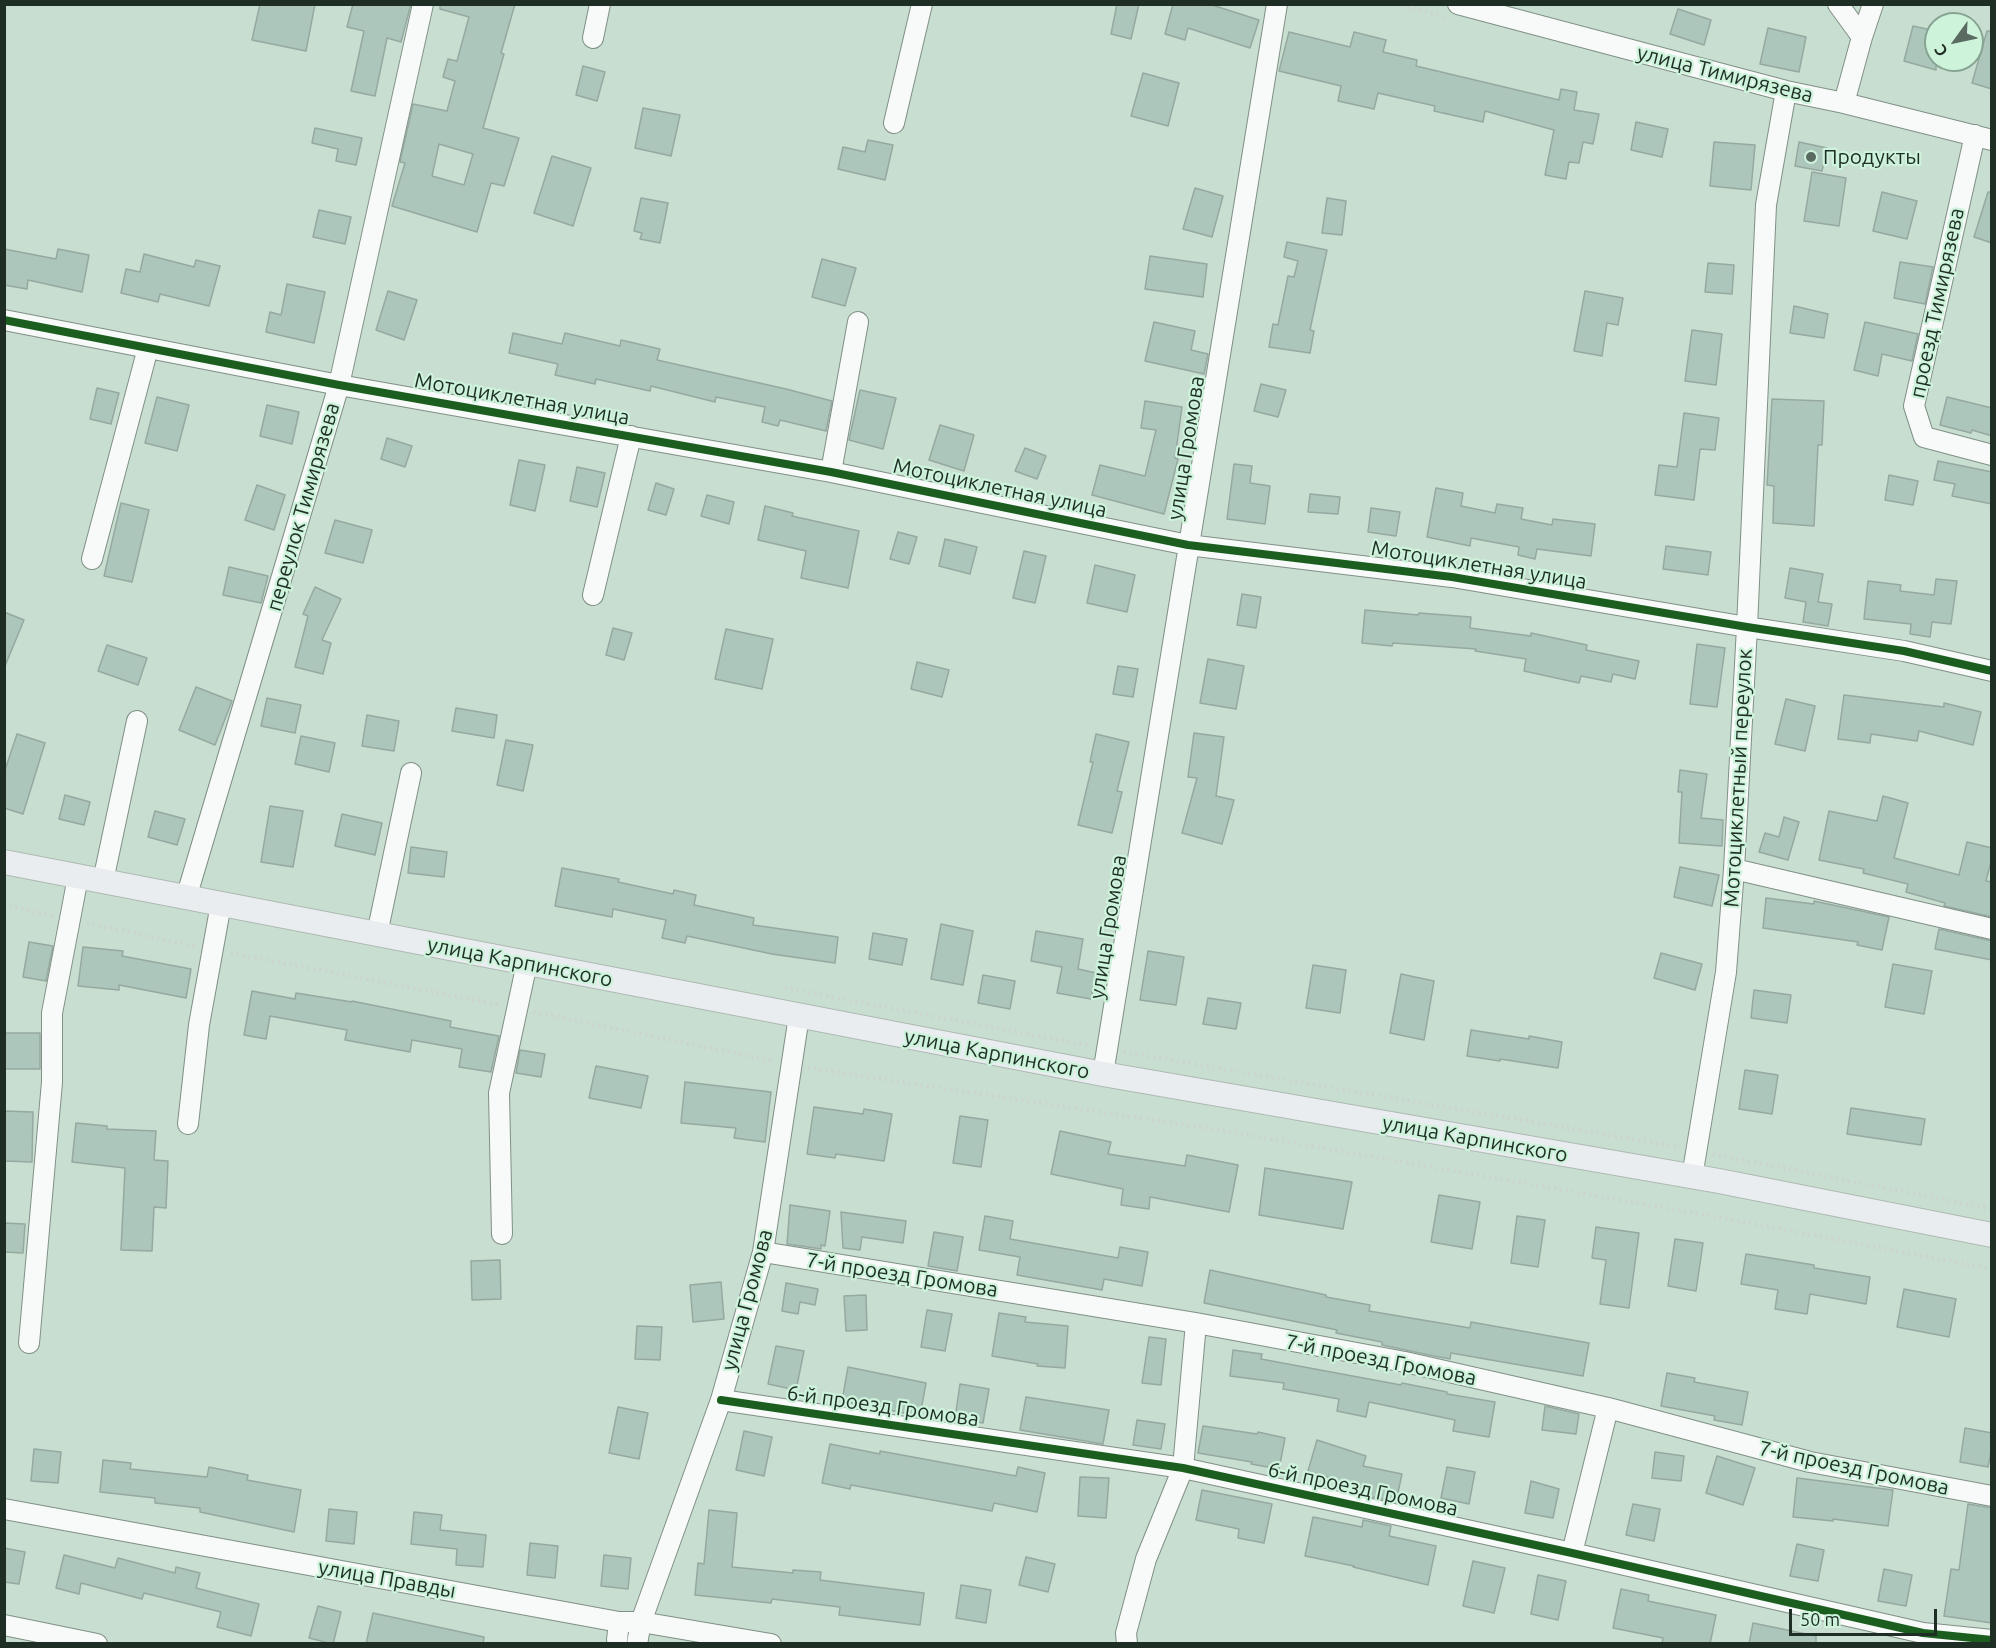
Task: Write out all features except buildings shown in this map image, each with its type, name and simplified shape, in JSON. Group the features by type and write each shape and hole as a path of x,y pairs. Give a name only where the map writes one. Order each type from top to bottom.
{"main road":[{"name":"улица Карпинского","path":"4,862 1102,1074 1692,1177 1992,1235"}],"street":[{"name":"переулок Тимирязева","path":"186,898 339,385 423,4"},
{"path":"593,38 600,4"},
{"path":"894,123 922,4"},
{"name":"улица Громова","path":"1102,1074 1277,4"},
{"name":"улица Тимирязева","path":"1458,4 1786,91 1983,137"},
{"path":"1838,4 1862,37"},
{"path":"1844,103 1862,37 1874,4"},
{"name":"Мотоциклетный переулок","path":"1692,1177 1726,972 1747,627 1766,205 1786,91"},
{"name":"проезд Тимирязева","path":"1983,137 1914,406 1924,437 1992,455"},
{"name":"Мотоциклетная улица","path":"4,320 339,385 831,472 1188,545 1452,577 1904,651 1992,671"},
{"path":"831,472 858,322"},
{"path":"92,559 148,348"},
{"path":"593,595 631,436"},
{"path":"103,881 137,721"},
{"path":"377,934 411,774"},
{"path":"1734,869 1992,929"},
{"path":"29,1343 51,1082 52,1013 78,877"},
{"path":"189,1124 198,1024 221,904"},
{"path":"502,1234 499,1093 527,963"},
{"name":"улица Громова","path":"637,1644 641,1622 721,1400 764,1252 799,1016"},
{"name":"7-й проезд Громова","path":"764,1252 1196,1323 1405,1362 1608,1408 1810,1462 1992,1496"},
{"path":"1126,1644 1126,1634 1146,1559 1182,1468 1196,1323"},
{"name":"6-й проезд Громова","path":"721,1400 1182,1468 1572,1553 1921,1638 1992,1640"},
{"path":"1572,1553 1608,1408"},
{"name":"улица Правды","path":"4,1509 618,1631 641,1622 771,1644"},
{"path":"4,1625 97,1644"}],"path":[{"path":"4,905 213,950 792,1065 1213,1129 1712,1216 1992,1269"},
{"path":"784,988 1107,1049 1697,1151 1992,1209"}],"cycle path":[{"path":"4,320 339,385 831,472 1188,545 1452,577 1904,651 1992,671"},
{"path":"721,1400 1183,1468 1923,1633 1992,1640"}],"place":[{"name":"Продукты","path":"1811,157"}]}
